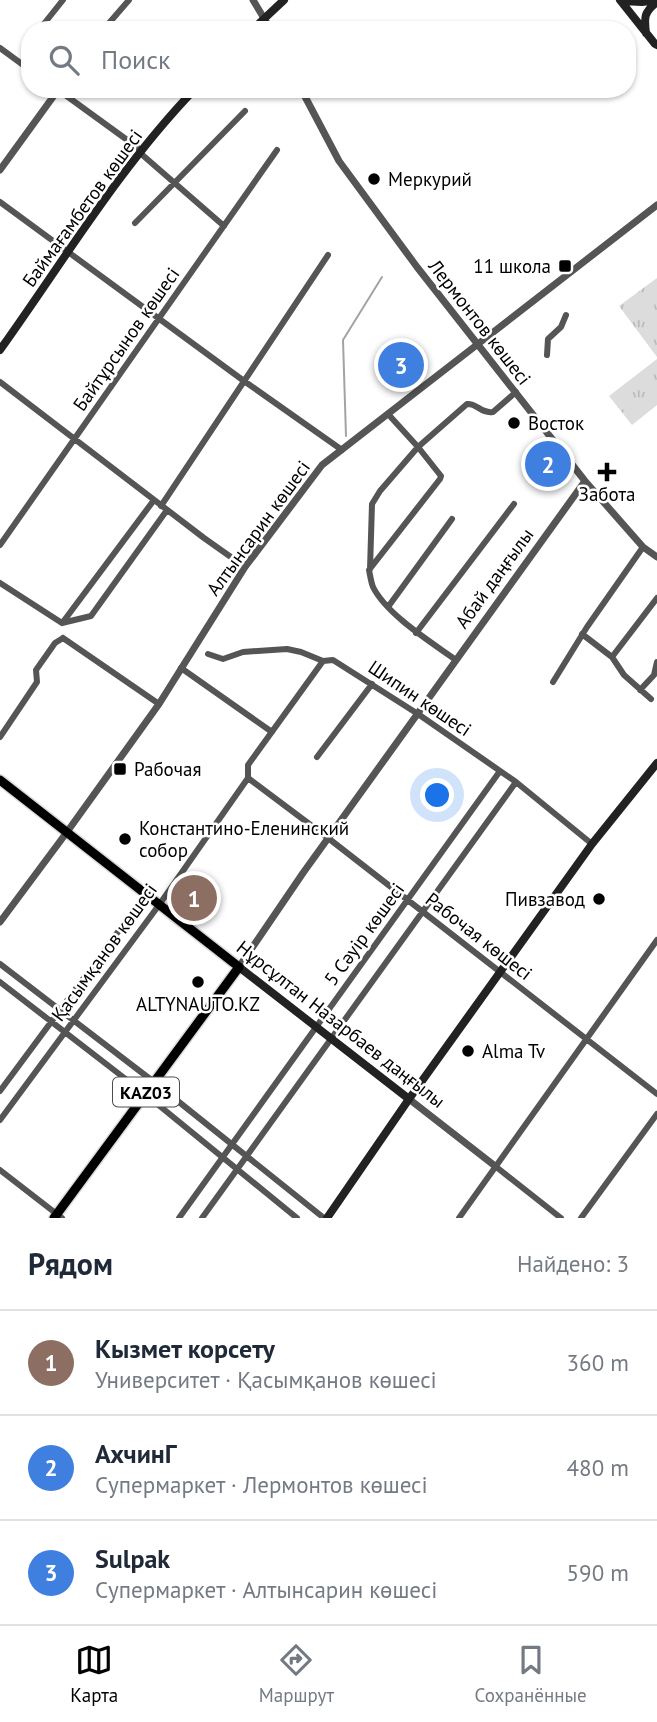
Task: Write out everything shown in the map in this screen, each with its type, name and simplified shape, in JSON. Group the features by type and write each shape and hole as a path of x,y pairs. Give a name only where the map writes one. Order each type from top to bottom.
{"main road":[{"path":"260,21 284,0"},
{"path":"620,1 657,1"},
{"path":"620,1 656,46"},
{"path":"646,33 644,19 649,8 657,1"},
{"name":"Баймағамбетов көшесі","path":"0,350 140,151 186,98"},
{"path":"326,1218 592,844 657,763"},
{"name":"Нұрсұлтан Назарбаев даңғылы","path":"0,780 410,1099"},
{"name":"Абай даңғылы","path":"58,1217 239,967"}],"street":[{"path":"46,21 63,0"},
{"path":"111,21 129,0"},
{"path":"254,0 266,21"},
{"path":"0,48 21,63"},
{"path":"0,170 52,98"},
{"path":"69,98 140,151 224,226"},
{"name":"Лермонтов көшесі","path":"306,98 339,161 417,267 586,481 643,548 657,557"},
{"path":"135,223 245,111"},
{"name":"Байтұрсынов көшесі","path":"0,545 277,150"},
{"path":"0,202 342,450"},
{"name":"Алтынсарин көшесі","path":"0,922 159,704 246,567 322,465 657,205"},
{"path":"62,630 91,616 328,255"},
{"path":"547,355 548,339 561,327 566,315"},
{"path":"0,382 164,508 246,567"},
{"path":"456,660 416,633 388,607 372,586 372,504 418,447 467,404 472,404 486,413 493,412 516,392"},
{"path":"370,570 440,479 440,472 388,414"},
{"name":"Абай даңғылы","path":"239,967 328,838 586,481"},
{"path":"0,737 37,682 36,670 154,500"},
{"path":"416,633 514,504"},
{"path":"388,607 452,519"},
{"path":"553,682 582,634 643,548"},
{"path":"0,583 159,704"},
{"path":"612,657 657,598"},
{"path":"582,634 612,657 624,675 651,699"},
{"name":"Шипин көшесі","path":"208,654 223,659 243,652 287,649 323,662 333,660 418,714 516,782 592,844"},
{"name":"Қасымқанов көшесі","path":"0,1120 159,905 248,778 248,765 323,662"},
{"path":"640,690 654,675 657,662"},
{"path":"181,668 272,732"},
{"path":"317,757 372,684"},
{"name":"5 Сәуір көшесі","path":"179,1218 500,771"},
{"name":"Рабочая көшесі","path":"248,778 657,1094"},
{"name":"5 Сәуір көшесі","path":"202,1218 516,782"},
{"name":"Қасымқанов көшесі","path":"0,1091 145,894"},
{"path":"459,1218 657,940"},
{"path":"0,964 326,1218"},
{"path":"0,982 145,1094 297,1218"},
{"name":"Нұрсұлтан Назарбаев даңғылы","path":"410,1099 561,1218"},
{"path":"581,1218 657,1114"},
{"path":"0,1170 58,1217"}],"green space":[{"path":"657,278 657,357 619,306"},
{"path":"657,359 657,405 632,425 609,396"}],"waterway":[{"path":"346,436 343,340 382,277"}],"place":[{"name":"Меркурий","path":"374,179"},
{"name":"11 школа","path":"565,266"},
{"name":"Sulpak","path":"401,365"},
{"name":"Восток","path":"514,423"},
{"name":"АхчинГ","path":"548,464"},
{"name":"Забота","path":"607,472"},
{"name":"Рабочая","path":"120,769"},
{"name":"Константино-Еленинский собор","path":"125,839"},
{"name":"Кызмет корсету","path":"194,898"},
{"name":"Пивзавод","path":"599,899"},
{"name":"ALTYNAUTO.KZ","path":"198,982"},
{"name":"Alma Tv","path":"468,1051"}]}
